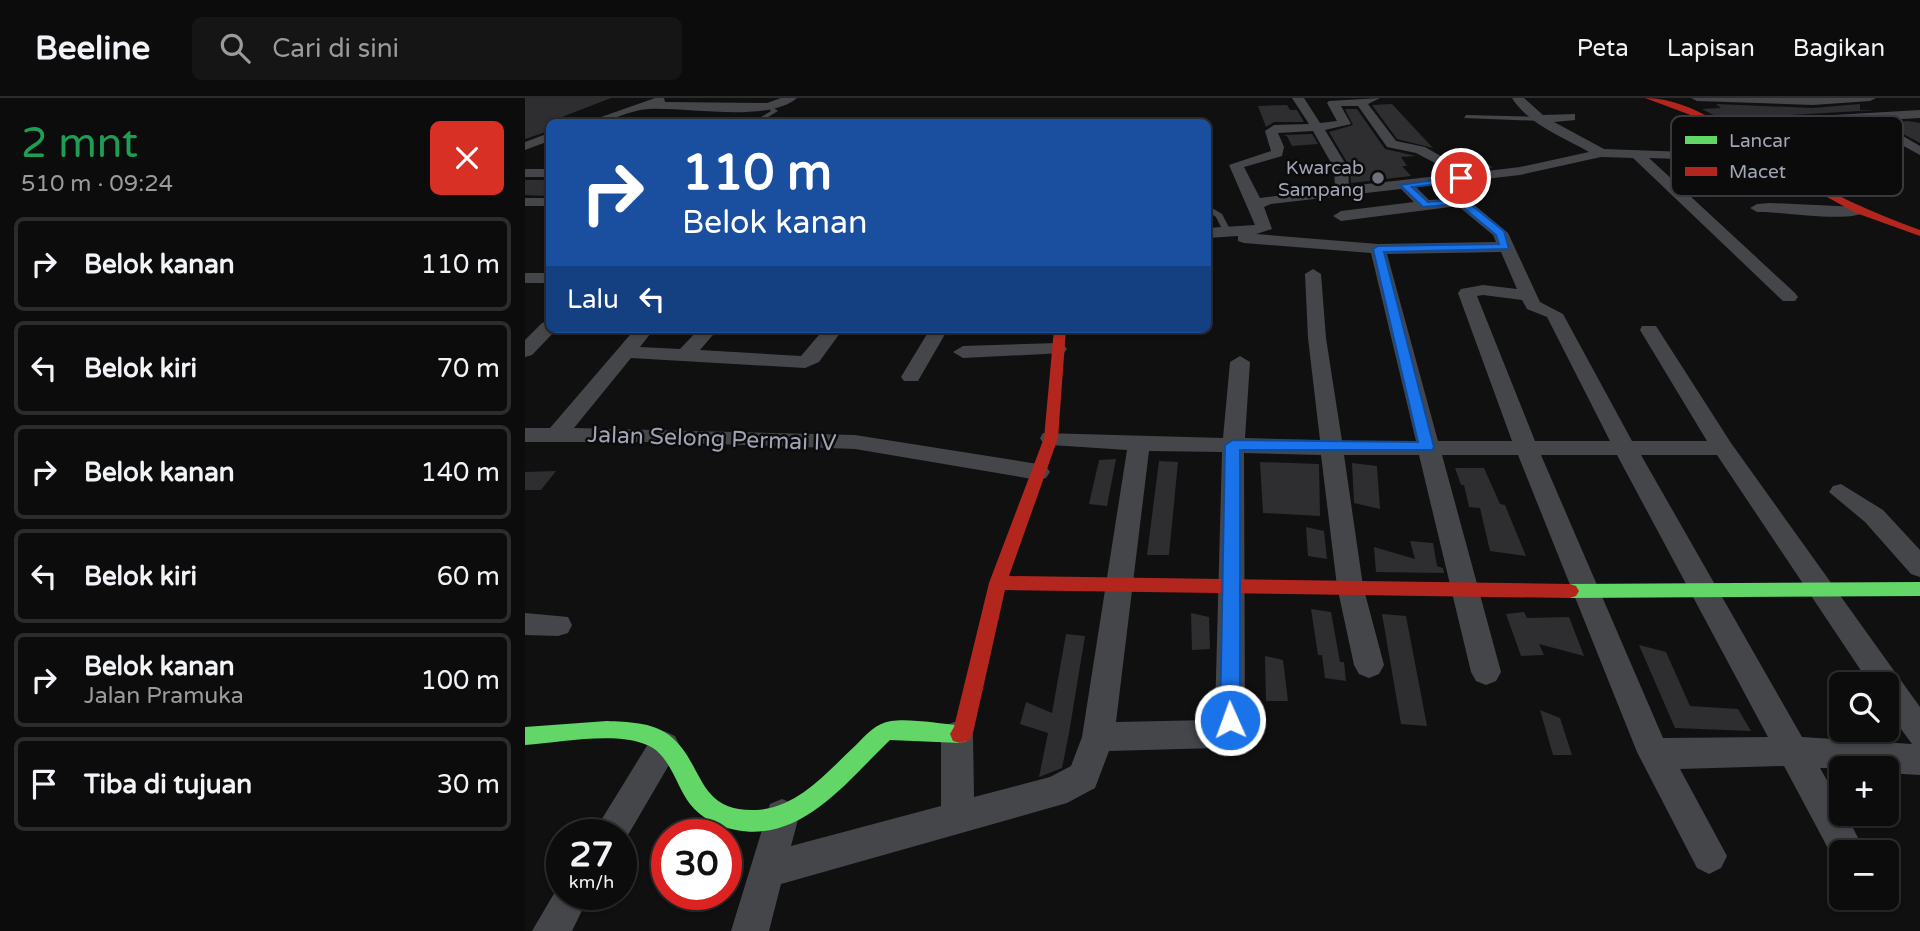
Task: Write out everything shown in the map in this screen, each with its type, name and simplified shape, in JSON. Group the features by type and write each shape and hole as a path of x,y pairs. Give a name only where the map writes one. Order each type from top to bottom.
{"street":[{"path":"602,119 664,98"},
{"path":"646,105 769,107 791,98"},
{"path":"1297,98 1341,168 1342,192"},
{"path":"1518,98 1523,106 1540,118 1601,153"},
{"path":"1649,98 1700,116"},
{"path":"1697,98 1880,99"},
{"path":"1870,98 1905,115"},
{"path":"1211,233 1257,232 1264,229 1256,205 1236,165 1277,153 1278,147 1271,131 1274,129 1345,124 1331,104 1368,100 1392,144 1420,150 1467,177"},
{"path":"1820,100 1837,116"},
{"path":"1906,100 1920,104"},
{"path":"1889,116 1920,114"},
{"path":"1540,118 1571,117"},
{"path":"525,146 546,138"},
{"path":"1903,141 1919,151"},
{"path":"1256,205 1268,200 1542,168 1601,153 1671,155"},
{"path":"1636,154 1671,187"},
{"path":"525,173 546,173"},
{"path":"1405,185 1426,205"},
{"path":"525,190 533,193 525,201"},
{"path":"1681,196 1789,297"},
{"path":"1832,196 1859,211 1920,233"},
{"path":"525,201 546,202"},
{"path":"1341,216 1461,201 1500,233 1533,305 1554,314 1625,449 1842,840"},
{"path":"1757,208 1791,206 1836,214 1859,211"},
{"path":"1227,232 1257,240 1378,249 1505,247"},
{"path":"1378,249 1426,447 1466,587 1486,672"},
{"path":"1313,274 1317,338 1350,586 1369,665"},
{"path":"525,278 546,278"},
{"path":"1528,296 1483,290 1467,293 1526,447 1653,752 1709,856"},
{"path":"525,351 546,330"},
{"path":"1649,330 1723,448 1920,733"},
{"path":"558,433 642,333"},
{"path":"685,355 705,333"},
{"path":"626,352 805,362 812,358 831,333"},
{"path":"911,377 937,333"},
{"path":"525,736 642,733 656,738 704,805 723,817 750,820 782,816 813,798 883,733 891,730 957,735 963,733 998,583 1051,438 1059,333"},
{"path":"963,352 1057,349"},
{"path":"1098,737 1217,734 1230,720 1229,587 1233,445 1240,362"},
{"name":"Jalan Selong Permai IV","path":"525,435 558,433 841,441 1038,472"},
{"path":"1051,438 1333,448 1723,448"},
{"path":"767,870 958,816 1055,792 1083,778 1098,737 1139,443"},
{"path":"1841,492 1874,516 1920,567"},
{"path":"998,583 1706,592 1920,589"},
{"path":"525,624 558,625"},
{"path":"957,735 958,816"},
{"path":"619,819 664,746"},
{"path":"1653,752 1688,755 1793,751 1920,760"},
{"path":"750,931 782,816"},
{"path":"551,931 563,910"}],"lane":[{"path":"762,119 775,111 769,107"},
{"path":"1467,117 1540,118"},
{"path":"1211,210 1219,216 1227,232"}],"building":[{"path":"525,98 611,98 557,119 546,119 546,132 525,139"},
{"path":"1392,104 1433,148 1397,139 1372,105"},
{"path":"1716,104 1813,108 1860,104 1860,110 1876,110 1773,116 1715,116 1702,109 1721,108"},
{"path":"1287,105 1290,110 1297,110 1304,122 1274,122 1266,127 1258,106"},
{"path":"1345,109 1357,109 1385,149 1416,156 1401,157 1407,166 1402,166 1411,176 1351,183 1350,167 1329,132 1353,125"},
{"path":"1903,121 1920,123 1920,143 1903,134"},
{"path":"1312,134 1318,144 1292,146 1287,136 1283,135"},
{"path":"1474,153 1493,168 1471,170 1453,156"},
{"path":"525,180 546,180 546,196 525,195"},
{"path":"1116,459 1107,506 1089,504 1099,460"},
{"path":"1159,461 1178,462 1169,555 1147,555"},
{"path":"1260,462 1319,464 1320,516 1263,513"},
{"path":"1352,463 1377,466 1380,509 1354,503"},
{"path":"1455,468 1484,468 1500,504 1505,505 1526,556 1490,551 1480,508 1469,507 1464,485 1461,485"},
{"path":"556,471 541,490 525,490 525,472"},
{"path":"1306,527 1324,531 1327,559 1308,556"},
{"path":"1410,541 1433,543 1437,566 1443,568 1444,573 1376,572 1374,547 1415,559"},
{"path":"1311,609 1331,612 1346,681 1325,678 1322,655 1318,655"},
{"path":"1524,612 1527,618 1569,617 1584,656 1539,644 1544,655 1521,656 1506,614"},
{"path":"1191,613 1209,617 1210,649 1192,650"},
{"path":"1382,614 1406,616 1427,726 1401,724"},
{"path":"1066,634 1085,636 1069,733 1062,768 1039,777 1048,733 1020,724 1026,702 1052,713"},
{"path":"1639,645 1666,652 1690,706 1738,709 1751,731 1675,728"},
{"path":"1265,656 1283,660 1288,701 1266,701"},
{"path":"1540,710 1560,718 1572,755 1553,755"}],"traffic: fast":[{"path":"1570,591 1920,589"},
{"path":"525,736 607,730 653,737 667,747 692,789 706,806 729,818 756,821 783,816 804,806 883,733 891,730 960,734"}],"traffic: jam":[{"path":"1649,98 1701,116"},
{"path":"1832,196 1859,211 1920,233"},
{"path":"960,734 963,733 998,583 1051,438 1060,333"},
{"path":"998,583 1570,591"}],"place":[{"name":"Kwarcab Sampang","path":"1378,178"}],"route":[{"path":"1230,720 1229,587 1233,445 1426,447 1378,249 1505,247 1505,240 1500,233 1461,201 1426,205 1405,185 1461,178"}]}
